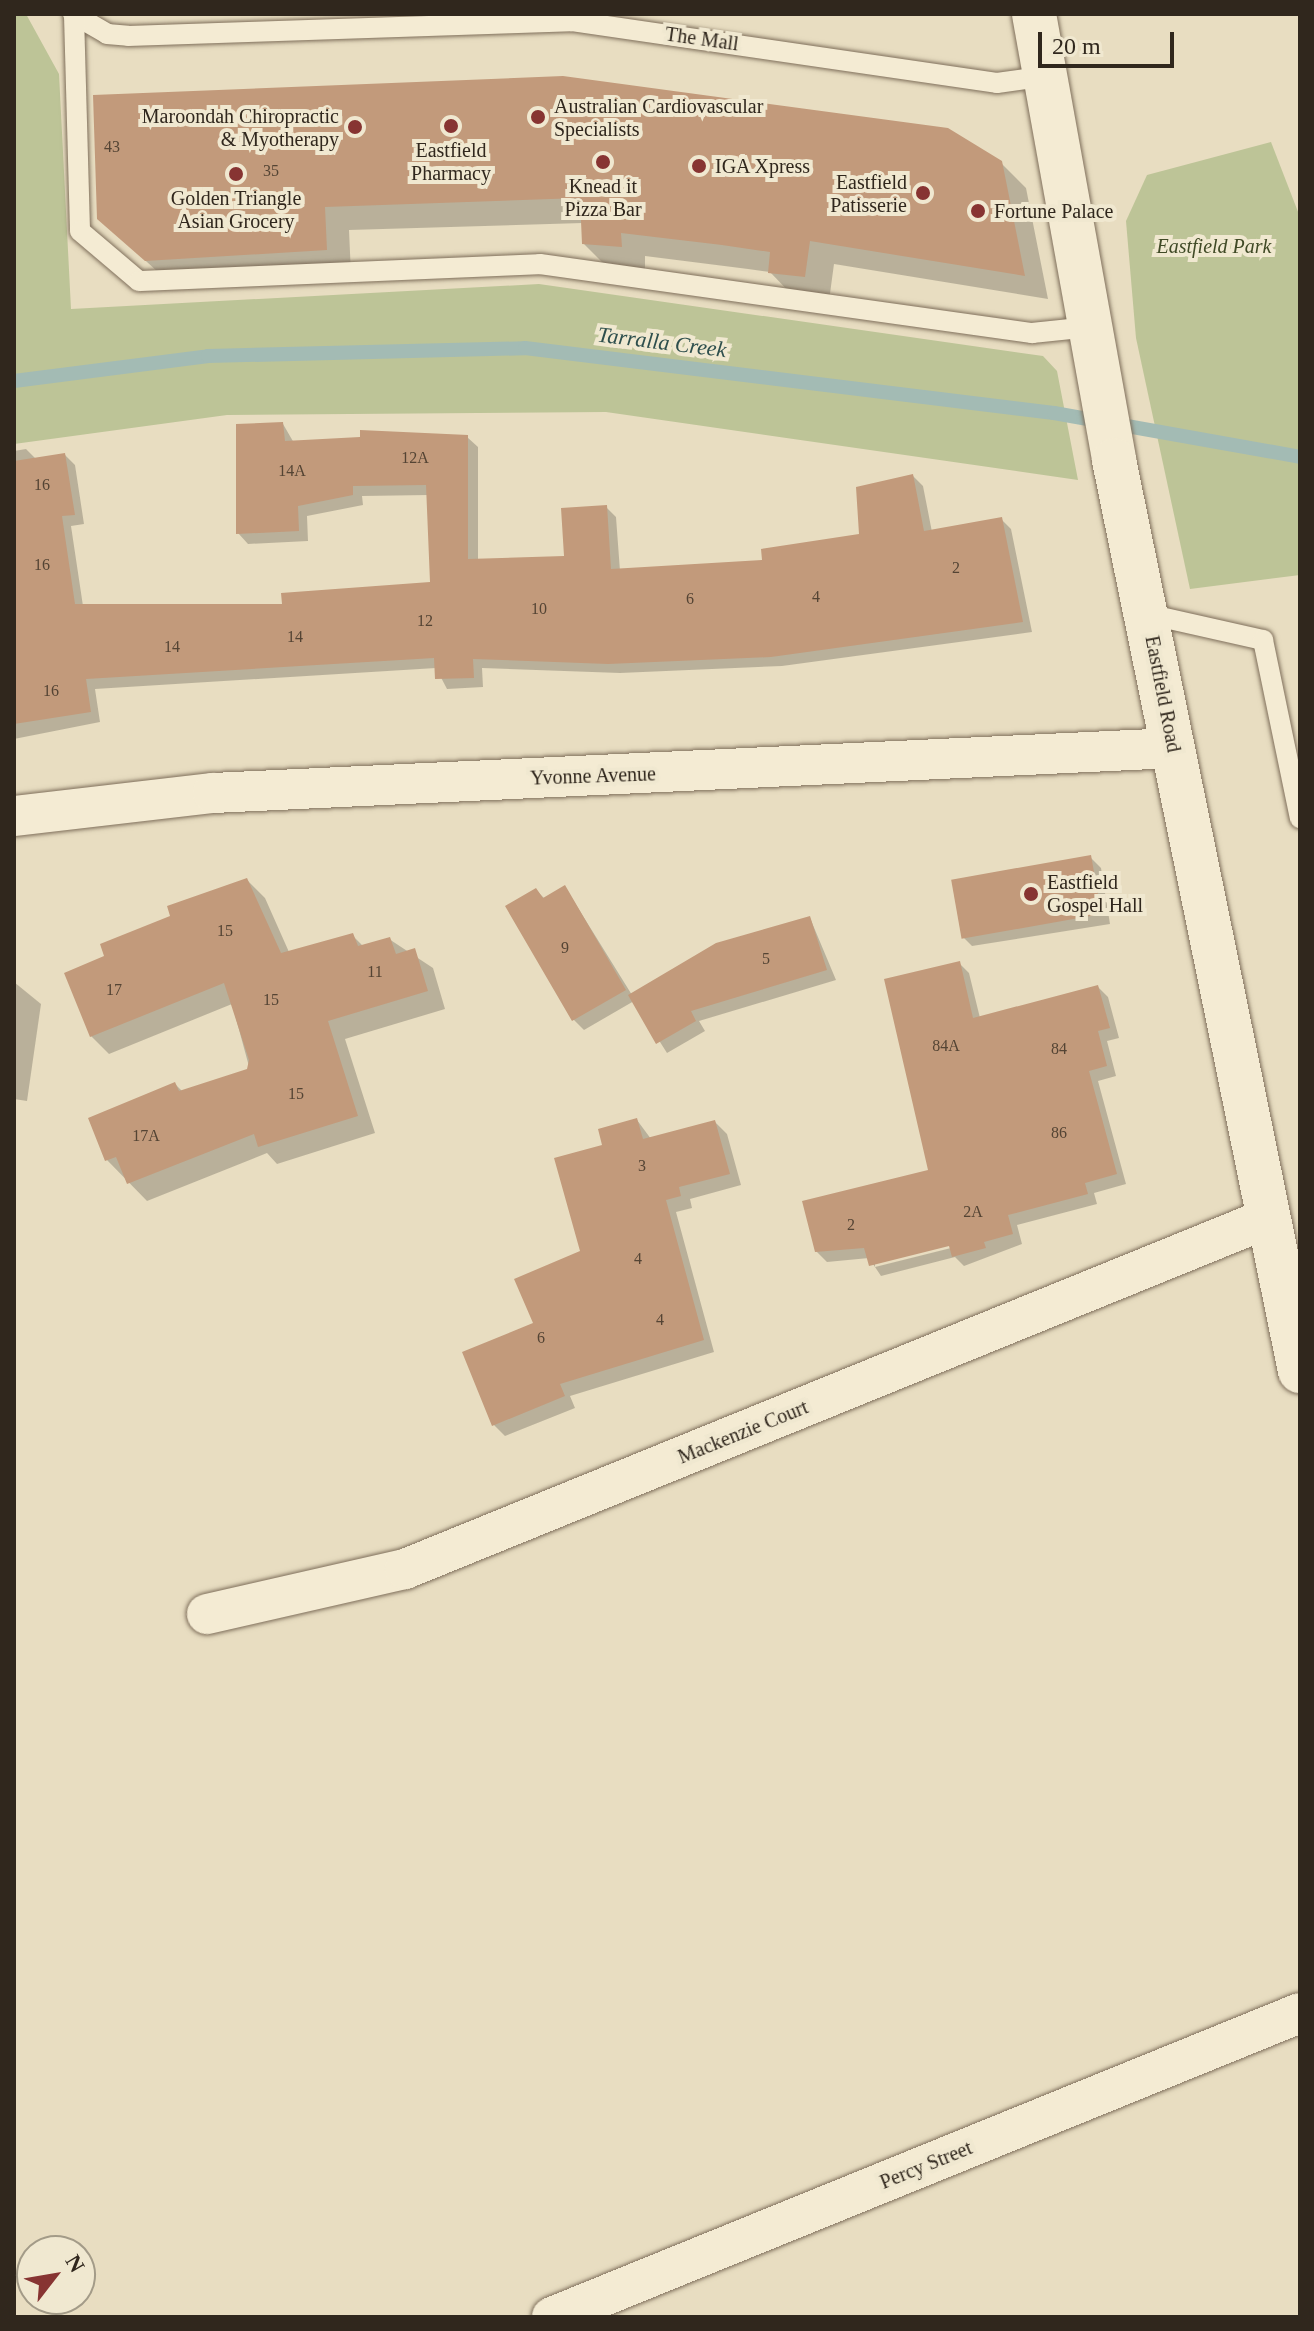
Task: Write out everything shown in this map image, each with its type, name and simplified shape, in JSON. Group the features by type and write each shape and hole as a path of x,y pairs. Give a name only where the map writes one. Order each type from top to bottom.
{"main road":[{"name":"Eastfield Road","path":"1034,14 1114,460 1300,1371"}],"street":[{"name":"Yvonne Avenue","path":"14,816 213,793 1174,748"},
{"name":"Mackenzie Court","path":"207,1614 405,1569 1268,1218"},
{"name":"Percy Street","path":"552,2317 1300,2013"}],"lane":[{"name":"The Mall","path":"73,15 107,34 128,36 572,21 984,82 1047,76"},
{"path":"73,15 80,231 139,281 540,264 1032,333 1090,327"},
{"path":"1147,614 1263,640 1300,818"}],"green space":[{"path":"14,14 26,14 59,74 71,309 539,284 1043,356 1057,371 1078,480 606,412 227,415 14,444"},
{"name":"Eastfield Park","path":"1271,142 1300,217 1300,575 1190,589 1136,338 1126,221 1147,175"}],"building":[{"path":"563,76 948,128 1002,161 1025,276 810,241 805,277 768,273 770,252 621,233 622,247 582,244 580,198 325,207 327,250 145,261 97,219 93,95"},
{"path":"283,422 285,441 360,437 360,430 468,435 468,559 564,556 561,508 607,505 611,569 762,560 761,549 859,534 856,487 913,474 924,531 1002,517 1023,622 771,657 608,664 473,659 474,678 435,679 434,658 86,679 91,712 14,724 14,461 65,453 75,515 62,516 75,604 282,604 281,593 430,582 426,485 353,486 353,495 298,506 299,531 236,534 236,424"},
{"path":"1091,855 1101,914 962,939 951,880"},
{"path":"247,878 281,953 353,933 358,946 390,937 396,954 415,948 428,991 328,1021 358,1116 258,1147 254,1134 127,1184 116,1157 105,1161 88,1118 175,1082 179,1091 247,1069 249,1060 224,983 90,1037 64,973 104,956 100,944 170,916 167,906"},
{"path":"565,885 626,990 572,1021 505,906 536,888 543,898"},
{"path":"810,916 827,970 691,1011 696,1021 656,1044 628,995 716,943"},
{"path":"960,961 973,1018 1098,985 1110,1028 1098,1031 1107,1066 1089,1071 1117,1174 1085,1183 1088,1194 1008,1215 1013,1234 984,1242 986,1248 952,1257 949,1246 869,1266 864,1248 815,1252 802,1201 928,1170 884,979"},
{"path":"637,1118 643,1139 715,1120 730,1174 679,1187 681,1196 666,1200 704,1340 560,1384 565,1396 492,1426 462,1352 533,1323 514,1279 580,1251 554,1158 602,1145 598,1129"}],"waterway":[{"name":"Tarralla Creek","path":"14,381 208,356 525,348 1054,413 1300,457"}],"place":[{"name":"Australian Cardiovascular Specialists","path":"538,117"},
{"name":"Eastfield Pharmacy","path":"451,126"},
{"name":"Maroondah Chiropractic & Myotherapy","path":"355,127"},
{"name":"Knead it Pizza Bar","path":"603,162"},
{"name":"IGA Xpress","path":"699,166"},
{"name":"Golden Triangle Asian Grocery","path":"236,174"},
{"name":"Eastfield Patisserie","path":"923,193"},
{"name":"Fortune Palace","path":"978,211"},
{"name":"Eastfield Gospel Hall","path":"1031,894"}]}
